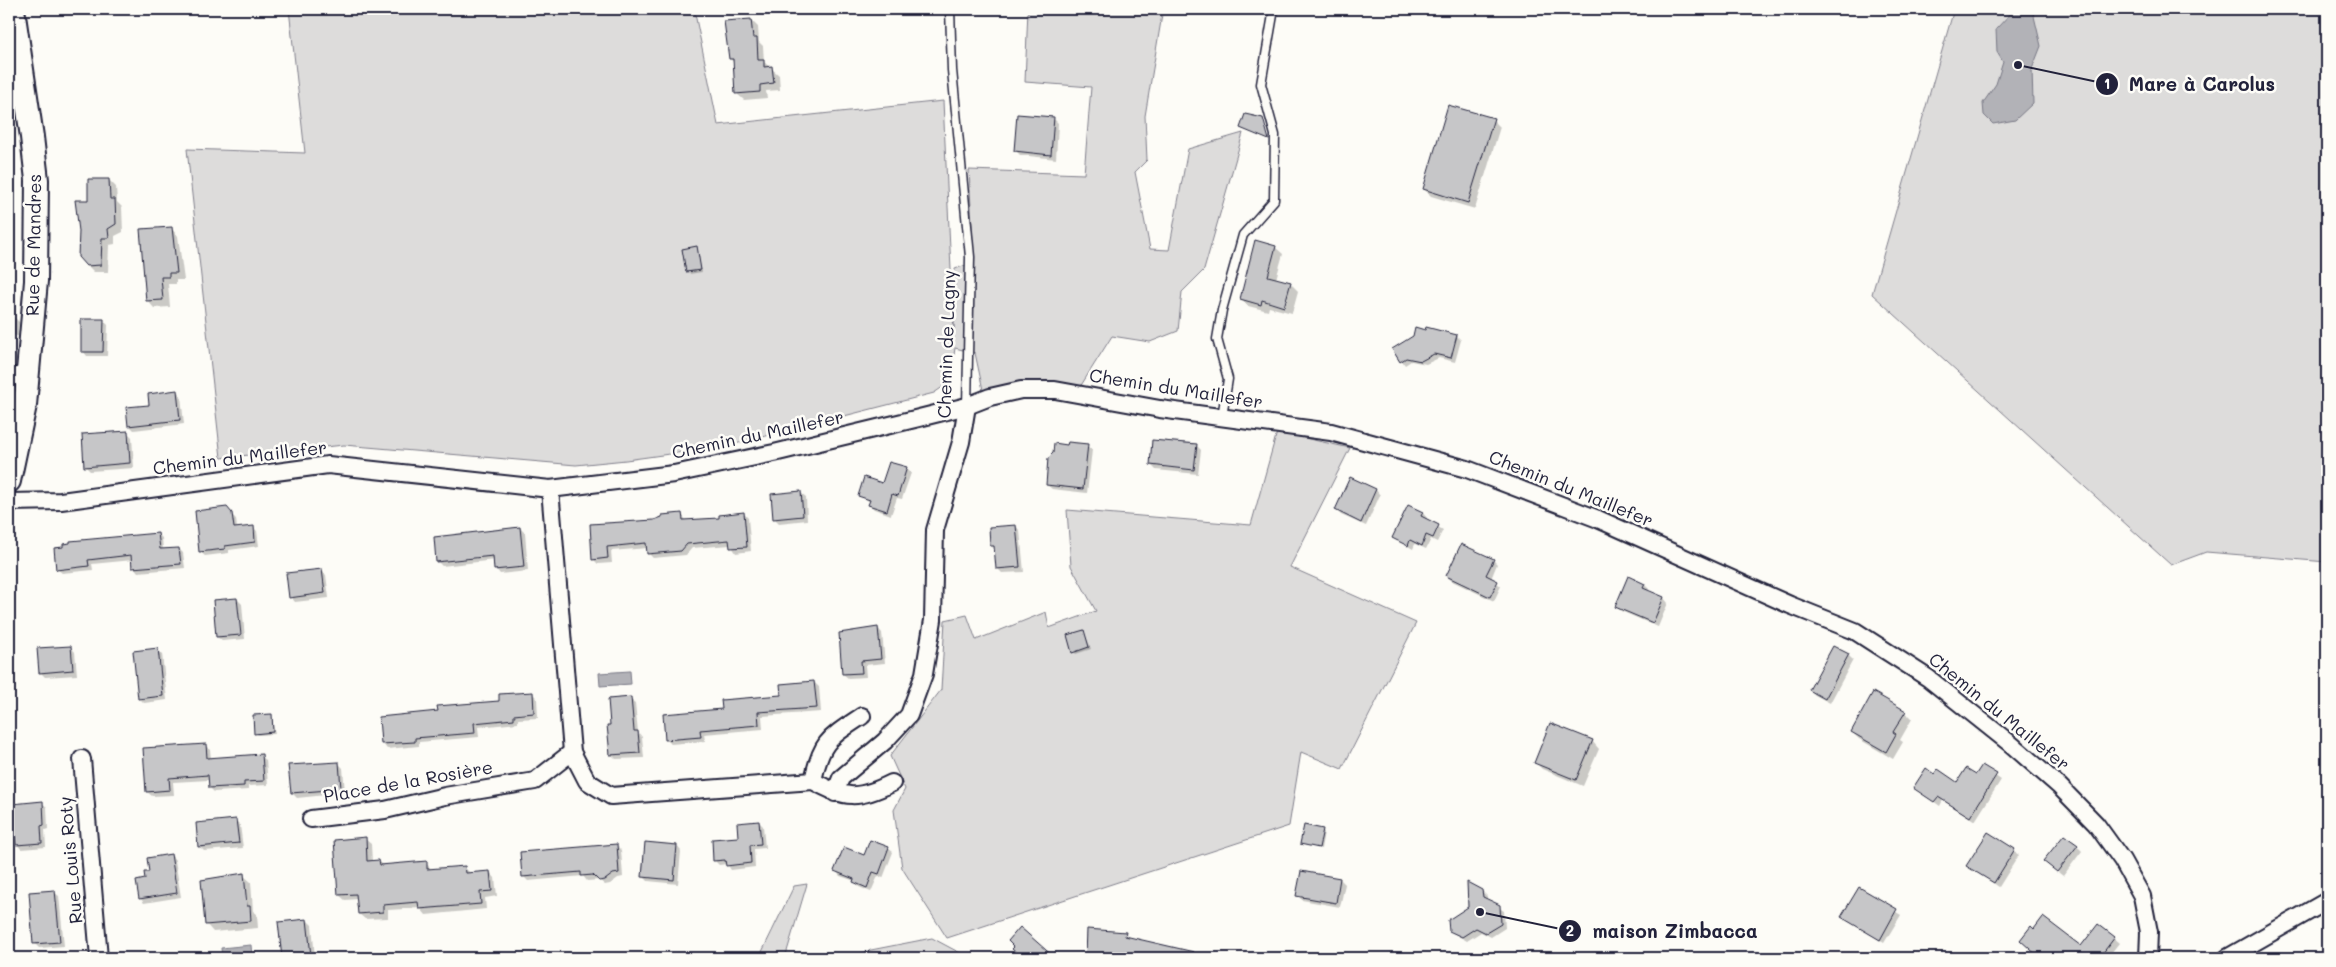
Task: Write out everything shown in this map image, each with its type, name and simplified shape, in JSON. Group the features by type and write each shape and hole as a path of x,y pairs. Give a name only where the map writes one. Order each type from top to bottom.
{"street":[{"name":"Rue de Mandres","path":"9,481 25,405 19,375 36,281 37,180 13,9"},
{"name":"Chemin du Maillefer","path":"9,502 61,501 328,466 550,489 674,474 774,453 967,406 990,396 1021,390 1055,390 1160,409 1331,432 1467,469 1598,519 1790,605 1855,631 1928,678 1965,706 2059,786 2096,824 2122,860 2142,896 2149,932 2148,958"},
{"name":"Chemin de Lagny","path":"835,793 841,778 886,741 909,715 924,674 933,620 935,530 961,442 967,406"},
{"path":"550,489 572,752 587,781 611,796 813,781 835,793 857,796 892,783"},
{"path":"813,781 818,755 830,737 862,716"},
{"name":"Place de la Rosière","path":"311,819 385,810 445,796 535,781 572,752"},
{"name":"Rue Louis Roty","path":"82,759 99,958"},
{"path":"2227,958 2327,901"}],"lane":[{"name":"Chemin de Lagny","path":"950,9 952,70 970,257 967,406"},
{"path":"1222,417 1228,379 1217,339 1222,310 1243,235 1274,200 1275,135 1261,84 1274,9"}],"shaded area":[{"path":"289,9 694,9 718,125 943,101 954,333 955,269 974,262 969,170 1084,174 1091,87 1025,82 1028,9 1163,9 1145,116 1147,160 1135,172 1150,249 1169,250 1188,149 1243,133 1204,270 1182,292 1178,331 1150,342 1112,336 1080,387 1029,381 983,390 975,353 955,348 950,382 934,393 727,446 576,465 344,445 221,458 187,149 305,153"},
{"path":"1954,9 2327,9 2327,562 2206,552 2171,565 1872,294"},
{"path":"2019,9 2033,12 2041,46 2032,69 2033,103 2015,120 1993,124 1984,115 1983,103 1996,84 2003,62 1997,52 1996,29 2012,12"},
{"path":"1277,432 1350,448 1290,567 1416,623 1342,769 1301,752 1289,826 947,938 902,868 894,810 905,789 890,756 941,690 945,620 967,615 976,640 1046,612 1049,628 1096,611 1071,566 1067,510 1251,525"},
{"path":"630,671 631,684 600,686 599,673"},
{"path":"807,884 785,958 759,958 794,886"},
{"path":"932,938 962,954 965,958 847,958 871,950"},
{"path":"251,945 252,958 222,958 221,948"}],"building":[{"path":"751,19 753,38 757,38 758,60 764,60 764,67 772,66 774,83 760,85 760,92 735,94 733,59 729,59 724,21"},
{"path":"1448,105 1494,118 1468,203 1423,189"},
{"path":"1017,114 1054,117 1051,155 1014,151"},
{"path":"1245,114 1263,118 1269,140 1240,128"},
{"path":"88,179 109,179 110,199 115,199 116,224 108,229 109,238 102,238 101,265 86,266 78,257 79,231 75,200 88,200"},
{"path":"172,227 177,273 169,273 169,277 161,277 163,300 146,301 140,229"},
{"path":"1255,240 1276,246 1268,276 1291,282 1284,307 1262,300 1261,305 1240,299"},
{"path":"697,246 701,270 686,272 682,249"},
{"path":"81,319 104,319 103,352 81,352"},
{"path":"1415,327 1425,330 1426,327 1457,335 1451,358 1434,354 1421,361 1406,358 1400,362 1392,349 1413,336"},
{"path":"177,390 180,420 128,426 126,407 149,405 148,394"},
{"path":"128,431 130,463 84,467 82,434"},
{"path":"1152,440 1197,444 1194,470 1150,465"},
{"path":"1068,442 1088,444 1083,489 1046,485 1048,458 1053,453 1054,443 1067,445"},
{"path":"889,462 907,467 898,496 892,494 887,511 868,505 870,500 858,496 864,477 882,483"},
{"path":"1350,477 1376,489 1361,523 1335,510"},
{"path":"801,491 803,516 773,519 771,494"},
{"path":"1408,505 1423,512 1421,516 1439,525 1433,538 1426,535 1422,546 1410,540 1408,546 1392,538"},
{"path":"227,507 232,513 234,528 254,526 255,542 225,546 225,549 199,552 195,511"},
{"path":"744,512 747,547 730,548 729,540 687,544 681,551 647,554 646,543 607,547 608,558 592,560 590,524 654,520 662,517 662,515 682,513 683,520 719,518 719,515"},
{"path":"1016,525 1020,567 996,569 994,546 990,546 989,527"},
{"path":"520,527 524,567 494,570 493,556 436,562 434,537"},
{"path":"158,533 160,549 179,548 181,564 132,568 131,555 88,560 89,566 56,570 54,548 63,547 63,544 70,543 70,541"},
{"path":"1461,544 1494,559 1486,575 1498,581 1490,597 1446,576"},
{"path":"322,569 325,593 289,598 286,573"},
{"path":"1628,576 1645,584 1643,588 1664,597 1653,623 1615,607"},
{"path":"237,598 241,635 216,637 213,600"},
{"path":"878,627 881,659 861,661 862,673 842,674 839,633"},
{"path":"1084,630 1089,647 1072,653 1067,635"},
{"path":"71,646 73,670 39,673 37,648"},
{"path":"1833,646 1849,654 1825,699 1809,690"},
{"path":"158,648 163,696 138,699 133,651"},
{"path":"814,681 817,708 758,712 759,725 700,730 701,737 665,740 663,714 722,709 721,700 781,695 780,684"},
{"path":"533,692 534,713 514,715 514,719 474,723 475,733 415,738 415,742 381,744 379,717 438,711 437,706 499,701 499,694"},
{"path":"1873,692 1906,711 1893,732 1896,734 1886,752 1851,732"},
{"path":"631,697 634,731 638,731 640,753 610,755 607,725 610,725 608,699"},
{"path":"272,714 273,732 254,734 253,715"},
{"path":"1550,723 1593,740 1576,780 1534,763"},
{"path":"206,744 207,758 262,754 264,781 244,782 244,786 209,788 208,775 169,778 170,790 146,792 143,748"},
{"path":"339,762 341,789 291,793 288,765"},
{"path":"1982,765 1997,774 1970,817 1938,797 1934,802 1913,788 1926,768 1934,774 1938,769 1957,782 1966,768 1976,774"},
{"path":"43,801 44,825 41,826 42,843 16,845 12,804"},
{"path":"236,819 239,843 198,847 196,823"},
{"path":"759,821 761,844 750,845 751,863 726,866 725,860 713,861 712,839 738,837 737,823"},
{"path":"1304,825 1323,829 1319,848 1300,844"},
{"path":"1988,832 2015,849 1994,883 1966,866"},
{"path":"2064,835 2078,845 2057,872 2043,861"},
{"path":"366,837 367,861 379,860 380,865 427,861 427,869 465,866 466,873 490,871 492,891 480,892 481,904 419,909 418,902 383,905 383,912 358,914 356,894 338,895 334,840"},
{"path":"870,840 889,847 879,874 873,872 867,888 853,882 854,879 834,871 844,847 864,855"},
{"path":"645,842 677,845 674,880 642,877"},
{"path":"617,844 619,873 613,874 605,880 599,881 593,875 581,876 581,872 522,877 520,852"},
{"path":"171,854 177,893 139,899 136,881 145,879 144,872 149,872 147,858"},
{"path":"1301,871 1340,878 1336,903 1296,896"},
{"path":"244,873 247,906 250,906 251,921 205,925 201,880"},
{"path":"1467,882 1482,890 1483,897 1500,905 1501,924 1486,933 1476,928 1462,937 1449,931 1448,920 1468,907"},
{"path":"1859,887 1897,909 1880,940 1841,917"},
{"path":"55,890 60,942 33,944 29,892"},
{"path":"2043,917 2081,946 2098,924 2115,937 2099,958 2040,958 2020,940 2031,926 2034,929"},
{"path":"307,919 311,956 282,958 278,922"},
{"path":"1020,927 1055,958 1022,958 1012,949 1014,947 1008,941"},
{"path":"1087,929 1126,932 1125,936 1194,952 1193,958 1147,958 1108,954 1108,958 1086,957"}],"place":[{"name":"Mare à Carolus","path":"2018,65"},
{"name":"maison Zimbacca","path":"1480,912"}]}
